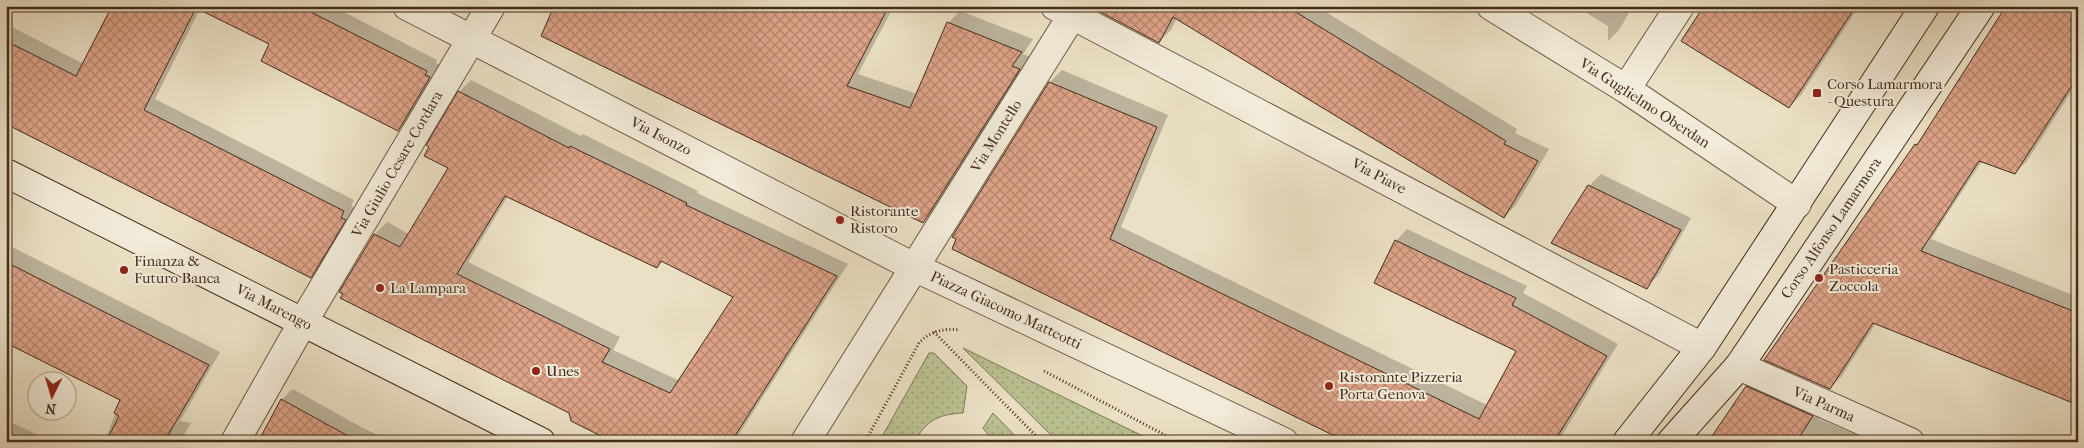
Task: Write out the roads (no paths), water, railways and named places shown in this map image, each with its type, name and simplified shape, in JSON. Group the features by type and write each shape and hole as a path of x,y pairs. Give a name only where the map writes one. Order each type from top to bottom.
{"street":[{"name":"Via Isonzo","path":"407,6 914,267"},
{"name":"Via Giulio Cesare Cordara","path":"234,442 491,6"},
{"name":"Via Guglielmo Oberdan","path":"1490,6 1626,89 1797,204"},
{"path":"1626,89 1680,6"},
{"path":"1627,442 1702,347 1925,6"},
{"name":"Corso Alfonso Lamarmora","path":"1671,442 1739,366 1981,6"},
{"name":"Via Montello","path":"914,267 1069,9"},
{"name":"Via Piave","path":"1069,9 1702,347"},
{"name":"Via Marengo","path":"6,173 541,442"},
{"name":"Piazza Giacomo Matteotti","path":"805,442 914,267 1284,442"},
{"name":"Via Parma","path":"1739,366 1910,442"}],"place":[{"name":"Corso Lamarmora - Questura","path":"1817,93"},
{"name":"Ristorante Ristoro","path":"840,220"},
{"name":"Finanza & Futuro Banca","path":"124,270"},
{"name":"Pasticceria Zoccola","path":"1819,278"},
{"name":"La Lampara","path":"380,288"},
{"name":"Unes","path":"536,371"},
{"name":"Ristorante Pizzeria Porta Genova","path":"1329,386"}]}
